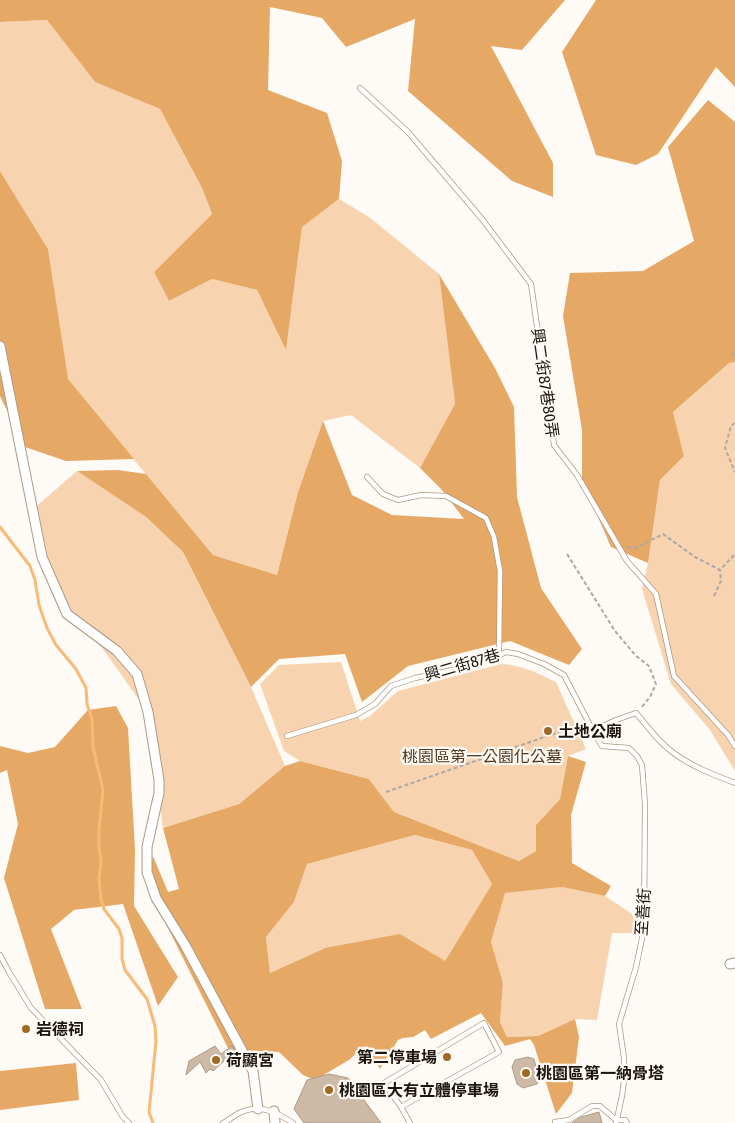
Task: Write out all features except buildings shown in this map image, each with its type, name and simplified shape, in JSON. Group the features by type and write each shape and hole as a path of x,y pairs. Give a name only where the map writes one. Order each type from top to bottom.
{"street":[{"path":"0,346 42,557 67,614 116,651 137,674 148,712 159,780 159,793 147,847 147,872 156,898 253,1071 258,1109"},
{"path":"274,1111 275,1123"}],"lane":[{"name":"興二街87巷80弄","path":"360,88 408,132 482,219 531,284 554,445 577,475 627,560 656,594 674,676 728,735 735,746"},
{"path":"367,477 383,494 398,500 421,495 446,496 486,518 494,537 500,571 500,655"},
{"name":"興二街87巷","path":"287,736 356,715 375,704 391,686 415,678 466,667 506,652 518,654 544,664 564,675 593,732"},
{"path":"593,732 616,720 636,713 659,740 674,753 699,768 735,783"},
{"name":"至善街","path":"593,732 602,746 629,748 637,756 642,765 645,804 644,929 636,967 619,1024 624,1058 622,1096 616,1122"},
{"path":"0,955 31,1008 101,1080 123,1117 129,1123"},
{"path":"401,1107 499,1052 484,1023 384,1084 410,1123"},
{"path":"555,1122 569,1120 592,1106 600,1106 616,1122 625,1120 627,1123"},
{"path":"222,1123 243,1111 258,1109 274,1111 293,1123"}],"path":[{"path":"735,423 731,426 725,448 735,472"},
{"path":"618,545 635,548 663,534 696,557 720,570"},
{"path":"567,554 615,631 636,656 649,666 656,684 650,697 636,713"},
{"path":"714,596 721,582 720,570 735,554"},
{"path":"386,792 588,722"}],"green space":[{"path":"47,20 95,82 160,109 202,188 212,214 154,272 169,301 212,279 257,290 286,349 302,227 339,199 369,217 439,274 455,405 420,468 351,415 323,421 298,492 277,575 213,555 67,379 48,249 0,171 0,22"},
{"path":"735,362 735,771 710,730 671,684 642,589 648,563 660,480 684,456 673,412 729,363"},
{"path":"77,471 146,517 183,552 251,687 285,766 239,804 163,828 149,714 103,649 56,597 31,511"},
{"name":"桃園區第一公園化公墓","path":"341,662 360,721 370,716 398,691 501,664 522,668 556,682 586,749 568,756 560,799 536,825 536,851 519,861 394,812 369,779 300,761 284,751 260,684 279,665"},
{"path":"415,835 472,850 492,884 445,961 325,948 270,973 266,937 294,902 307,864"},
{"path":"562,887 605,896 632,914 635,924 633,933 612,933 597,1020 575,1019 538,1036 507,1037 500,1022 503,983 491,942 505,893"}],"shaded area":[{"path":"0,0 565,0 522,50 491,46 553,163 553,197 512,181 408,91 415,19 346,47 322,18 270,7 268,90 327,113 342,161 339,199 302,227 286,350 257,290 212,279 169,301 154,272 212,214 202,188 160,109 95,82 47,20 0,22"},
{"path":"596,0 735,0 735,87 716,67 658,154 636,165 596,155 562,52"},
{"path":"708,100 735,122 735,362 729,363 673,412 684,456 660,480 648,563 611,547 582,480 582,430 563,316 570,273 643,271 694,241 668,147"},
{"path":"0,171 48,249 68,379 134,459 66,461 25,447 0,396"},
{"path":"439,274 495,368 514,407 517,497 541,588 582,649 569,665 510,641 408,666 362,702 345,654 279,659 251,687 183,552 146,517 77,471 118,470 146,474 213,555 277,575 298,492 323,421 352,495 392,515 464,519 442,490 420,468 455,404"},
{"path":"116,706 128,728 135,849 134,906 178,977 158,1006 123,904 74,910 51,929 82,1009 45,1009 4,878 18,824 7,770 0,773 0,746 28,753 55,747 88,710"},
{"path":"568,756 586,762 571,815 572,863 611,886 605,896 562,887 505,893 491,942 503,983 500,1022 507,1037 538,1036 575,1019 579,1037 572,1093 556,1114 534,1045 530,1039 505,1046 481,1013 431,1039 425,1030 413,1037 398,1040 380,1069 364,1046 349,1060 315,1080 303,1075 279,1052 229,1050 147,886 153,856 168,892 179,889 163,828 239,804 285,766 300,761 369,779 394,812 519,861 536,851 536,825 560,799","holes":["415,835 472,850 492,884 445,961 400,934 325,948 270,973 266,937 294,902 307,864"]},
{"path":"76,1063 79,1100 0,1110 0,1071"}],"waterway":[{"path":"0,527 30,566 35,580 39,605 47,628 56,645 76,669 86,688 87,704 92,719 93,747 103,790 99,830 101,899 104,909 119,929 122,938 122,959 125,970 147,999 155,1026 156,1041 149,1112 153,1123"}],"place":[{"name":"土地公廟","path":"548,731"},
{"name":"岩德祠","path":"26,1029"},
{"name":"第二停車場","path":"447,1057"},
{"name":"荷顯宮","path":"216,1060"},
{"name":"桃園區第一納骨塔","path":"526,1073"},
{"name":"桃園區大有立體停車場","path":"329,1090"}]}
